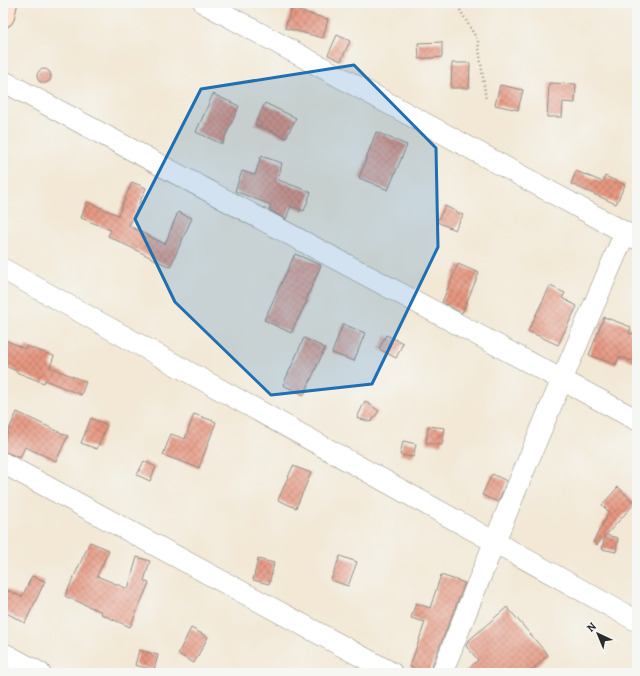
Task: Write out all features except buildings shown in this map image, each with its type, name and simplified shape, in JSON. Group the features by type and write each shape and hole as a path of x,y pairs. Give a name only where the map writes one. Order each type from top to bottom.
{"main road":[{"path":"3,16 6,3"}],"street":[{"path":"204,3 631,236 561,380 494,541 442,673"},
{"path":"3,82 637,420"},
{"path":"3,269 637,621"},
{"path":"3,463 392,673"},
{"path":"3,653 40,673"}],"path":[{"path":"456,3 478,41 486,100"}],"highlighted area":[{"path":"354,65 436,148 438,247 372,384 271,395 175,302 135,219 201,89"}]}
